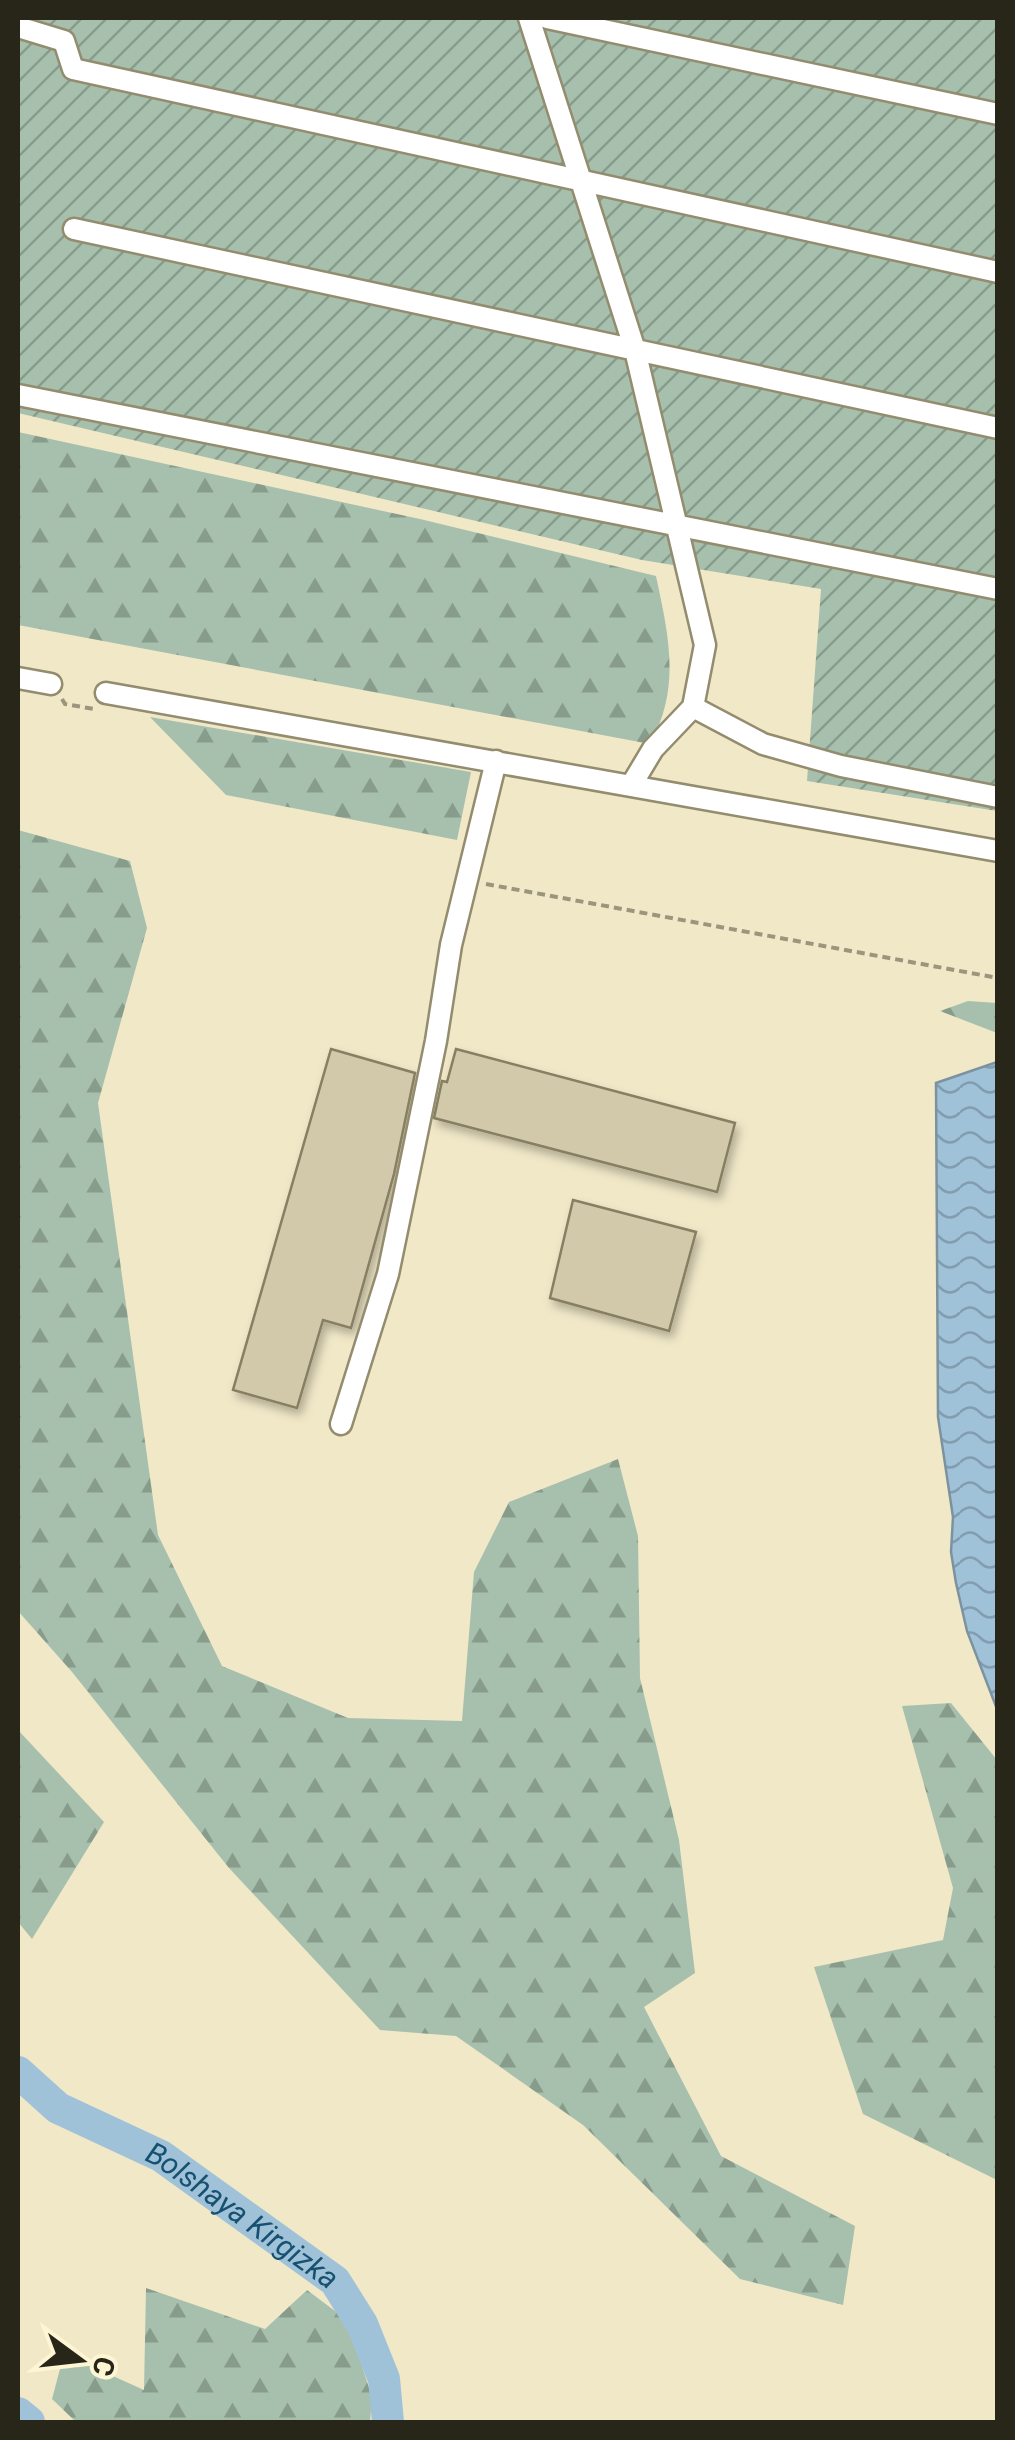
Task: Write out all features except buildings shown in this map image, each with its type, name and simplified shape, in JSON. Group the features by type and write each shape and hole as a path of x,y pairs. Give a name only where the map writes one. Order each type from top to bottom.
{"street":[{"path":"529,18 635,350 705,646 693,707 654,749 632,784"},
{"path":"547,18 998,114"},
{"path":"18,27 64,41 73,69 998,272"},
{"path":"74,230 998,428"},
{"path":"18,395 998,589"},
{"path":"18,678 52,684"},
{"path":"106,693 998,852"},
{"path":"693,707 763,744 841,766 998,797"},
{"path":"340,1424 388,1274 466,880 496,762"}],"path":[{"path":"52,684 65,704 94,709 106,693"},
{"path":"466,880 998,978"}],"green space":[{"path":"18,18 997,18 997,811 807,781 821,589 642,560 18,413"},
{"path":"18,432 420,519 656,576 670,662 660,723 650,744 18,625"},
{"path":"150,717 471,772 457,840 226,795"},
{"path":"18,830 130,861 147,928 98,1103 158,1535 222,1666 348,1718 462,1721 474,1572 509,1502 618,1459 638,1536 640,1678 679,1840 695,1973 644,2007 721,2156 855,2226 843,2305 740,2279 583,2125 456,2036 380,2030 229,1868 72,1672 18,1611"},
{"path":"968,1001 997,1003 997,1033 940,1011"},
{"path":"951,1703 997,1760 997,2180 863,2114 814,1967 943,1940 953,1888 902,1706"},
{"path":"18,1730 104,1822 32,1939 18,1922"},
{"path":"146,2288 265,2329 307,2290 347,2320 372,2397 370,2422 76,2422 52,2399 64,2354 144,2390"}],"water":[{"path":"998,1062 997,1709 967,1631 951,1552 953,1517 938,1417 936,1083"}],"waterway":[{"name":"Bolshaya Kirgizka","path":"18,2072 58,2108 161,2156 335,2281 362,2324 384,2379 388,2422"},
{"name":"Bolshaya Kirgizka","path":"18,2413 29,2422"}]}
